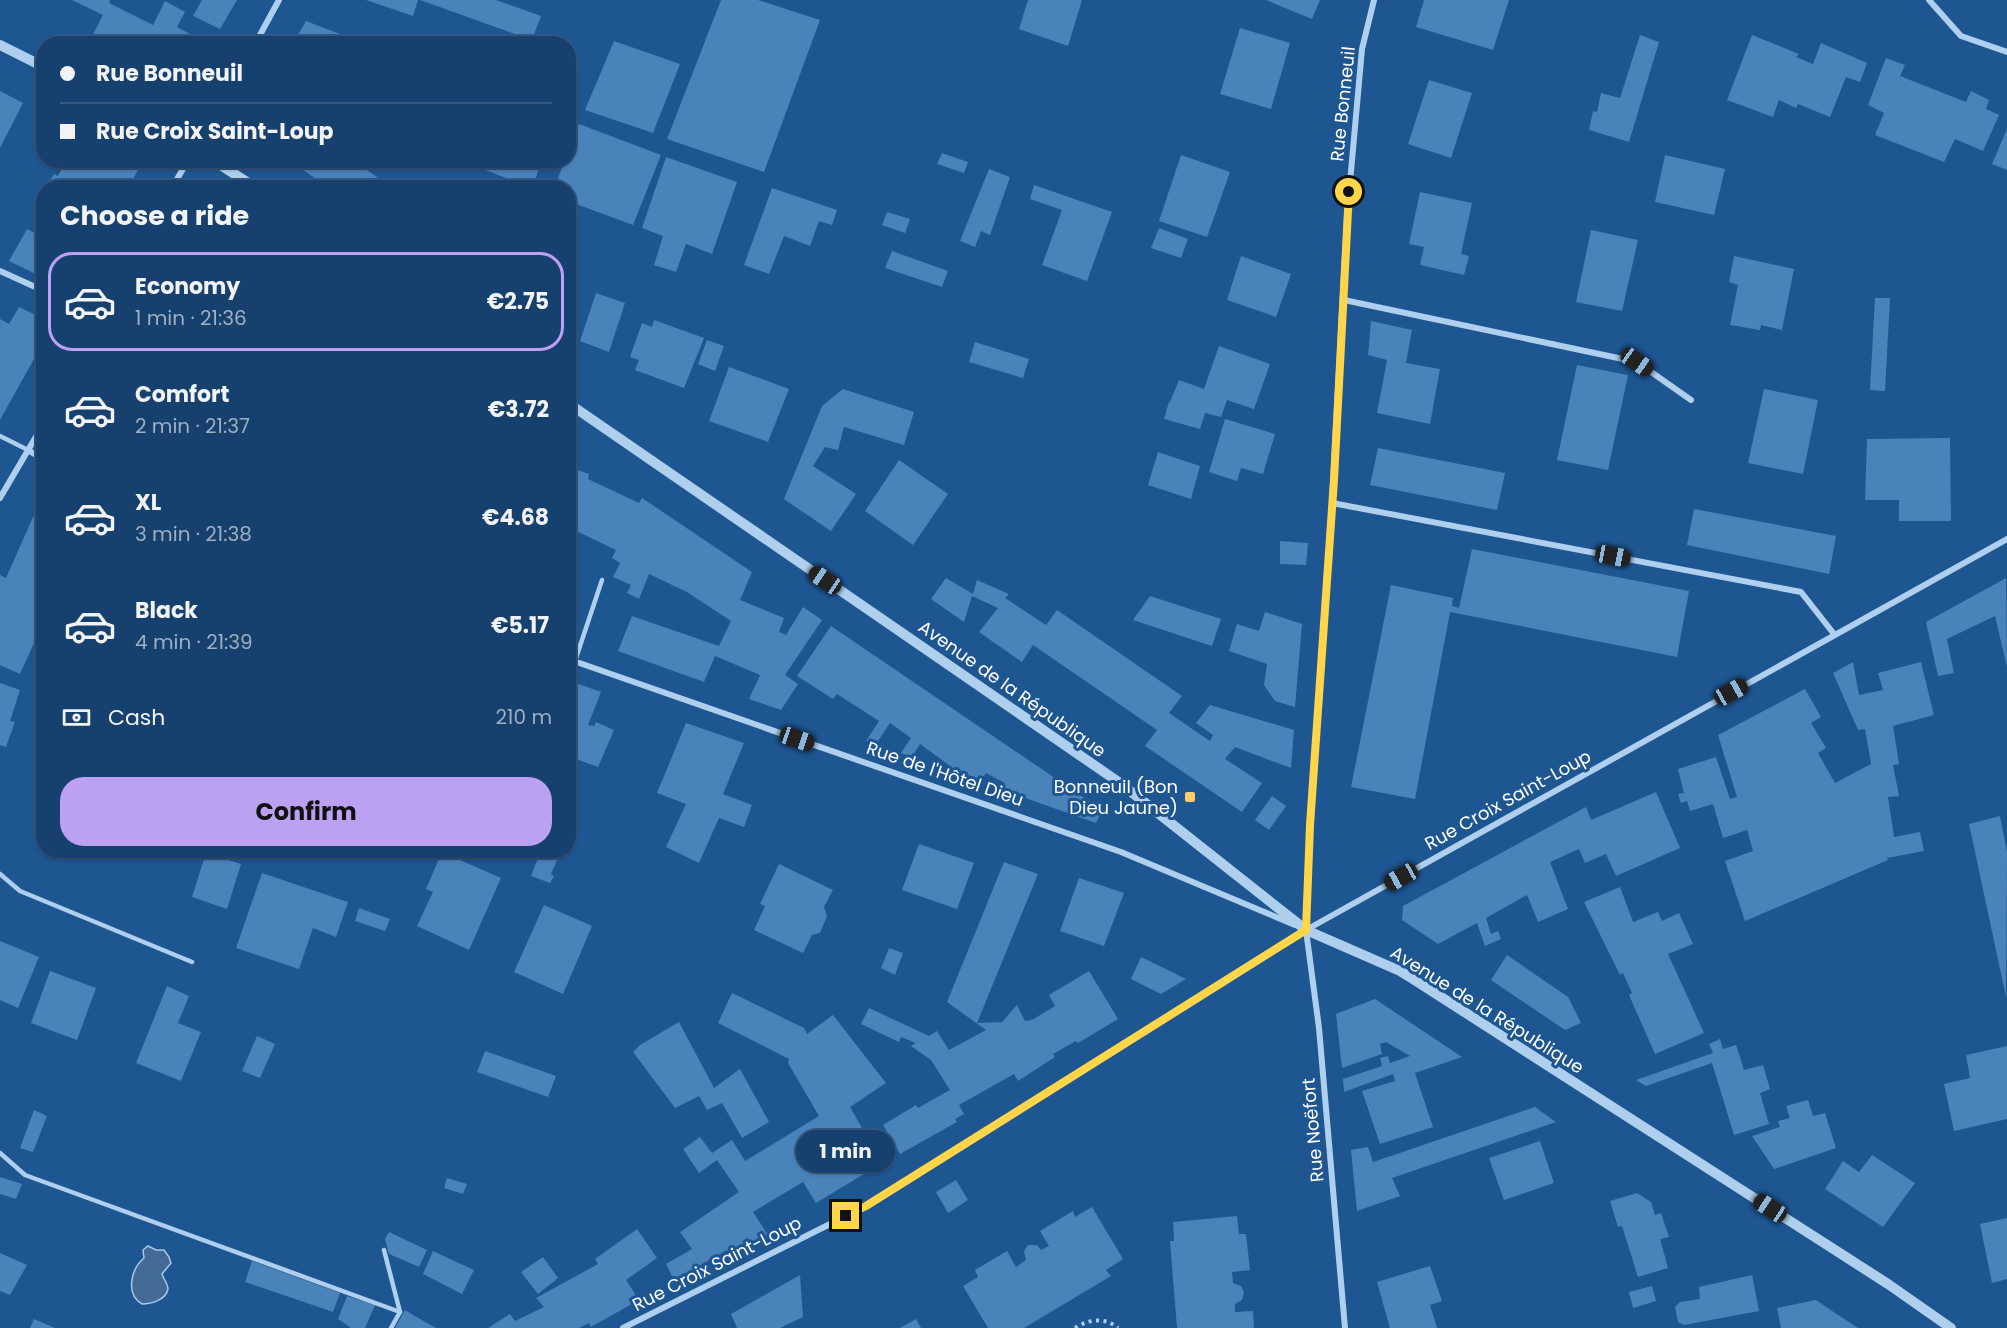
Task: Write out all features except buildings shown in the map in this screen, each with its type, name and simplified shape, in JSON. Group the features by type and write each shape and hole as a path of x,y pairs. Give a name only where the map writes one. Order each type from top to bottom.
{"street":[{"path":"259,36 279,0"},
{"name":"Rue Bonneuil","path":"1306,930 1310,825 1332,503 1347,216 1362,49 1374,0"},
{"path":"1929,0 1961,36 2007,52"},
{"path":"0,45 36,63"},
{"path":"225,168 244,180"},
{"path":"0,271 36,287"},
{"path":"1344,300 1637,362 1691,400"},
{"name":"Avenue de la République","path":"576,409 1120,783 1306,930 1400,971 1413,979 1878,1278 1951,1328"},
{"path":"0,498 36,436"},
{"path":"28,450 36,455"},
{"path":"1332,503 1801,592 1834,634"},
{"name":"Rue Croix Saint-Loup","path":"623,1328 866,1206 1306,930 2007,539"},
{"name":"Rue de l'Hôtel Dieu","path":"576,661 1121,852 1306,930"},
{"name":"Rue Noëfort","path":"1306,930 1319,1028 1344,1328"}],"lane":[{"path":"0,436 28,450"},
{"path":"576,649 602,580"},
{"path":"0,874 20,891 192,962"},
{"path":"0,1153 25,1175 400,1312"},
{"path":"384,1250 400,1312 391,1328"}],"path":[{"path":"1075,1328 1086,1321 1110,1321 1118,1328"}],"water":[{"path":"148,1246 156,1250 164,1250 171,1263 162,1274 168,1287 167,1293 158,1301 142,1304 133,1294 132,1281 136,1268 144,1258 143,1250"}],"place":[{"name":"Bonneuil (Bon Dieu Jaune)","path":"1190,797"}],"route":[{"path":"846,1216 866,1206 1220,986 1306,930 1310,825 1334,480 1349,192"}]}
